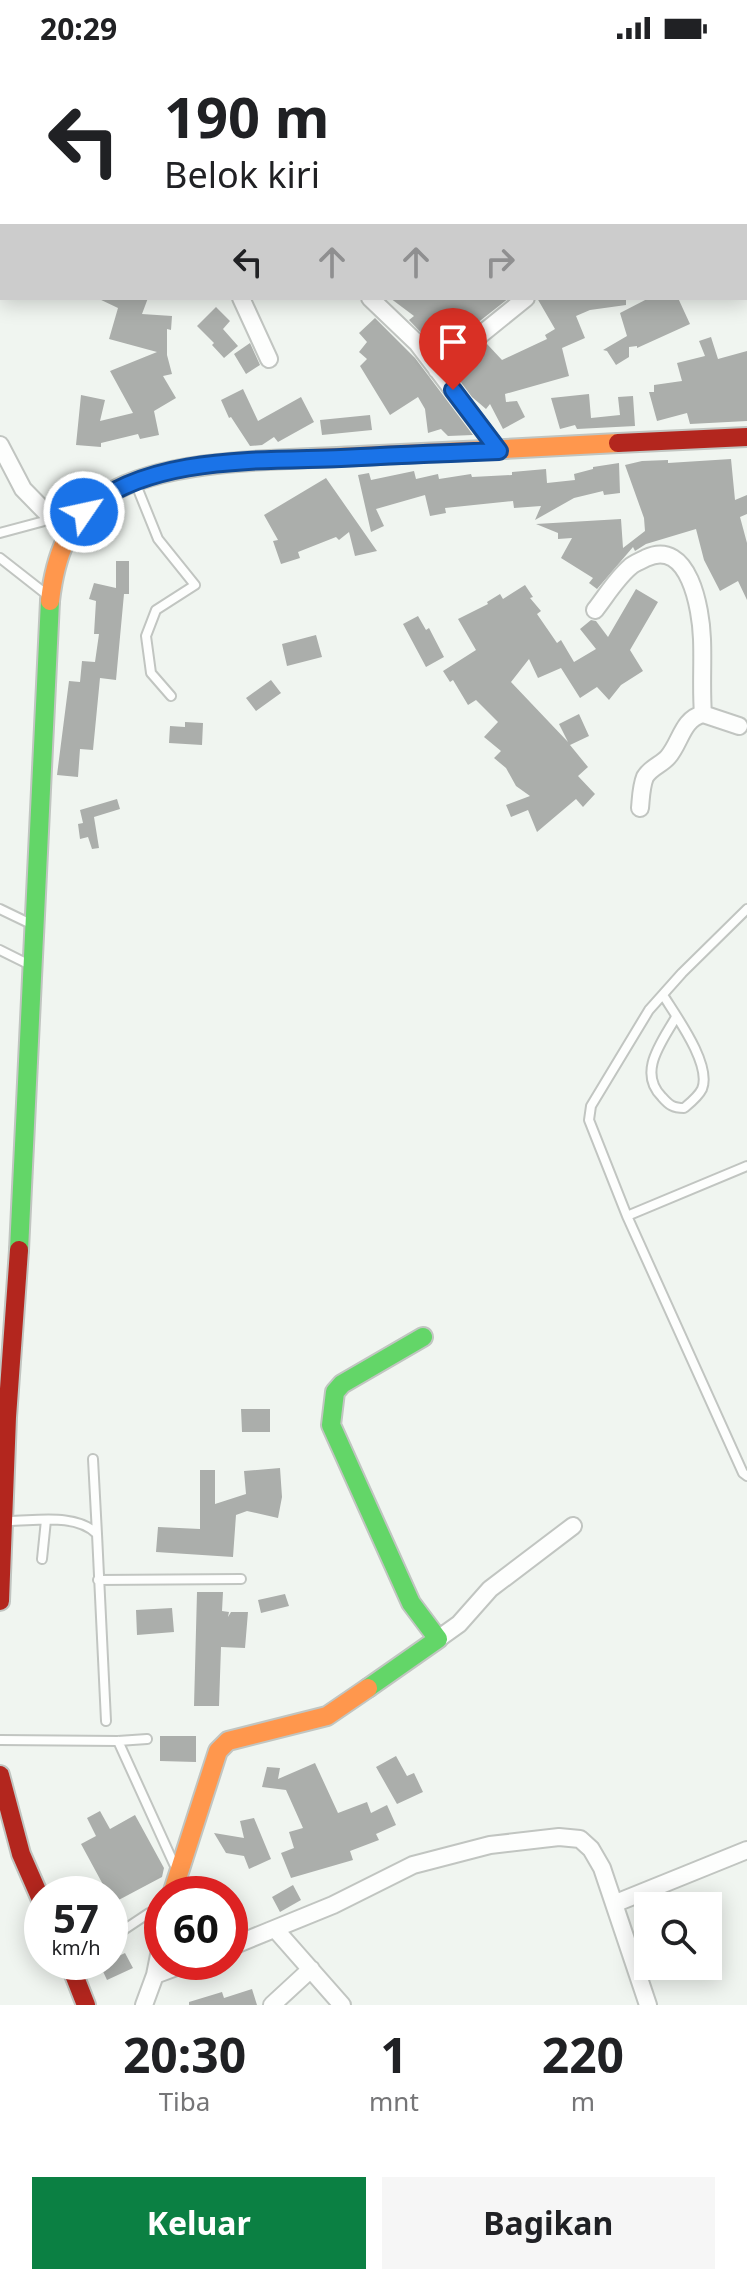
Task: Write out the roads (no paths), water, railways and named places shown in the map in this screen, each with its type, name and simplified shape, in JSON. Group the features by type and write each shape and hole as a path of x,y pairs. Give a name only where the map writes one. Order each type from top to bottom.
{"main road":[{"path":"0,1601 5,1521 7,1345 33,966 50,597 54,567 67,534 94,503 109,493 151,477 220,463 747,437"},
{"path":"176,1876 218,1751 228,1741 327,1716 438,1639 411,1603 331,1425 335,1392 342,1384 423,1337"},
{"path":"0,1775 21,1854 31,1876"},
{"path":"78,1980 86,2005"}],"street":[{"path":"242,300 269,359"},
{"path":"372,300 412,337 499,451"},
{"path":"437,370 524,300"},
{"path":"0,445 23,489 67,534"},
{"path":"595,610 631,565 654,555 670,554 680,562 691,584 701,624 703,714"},
{"path":"640,808 647,773 669,756 687,723 695,716 703,714 744,727"},
{"path":"438,1639 459,1624 490,1589 573,1526"},
{"path":"248,1940 333,1905 413,1865 490,1845 559,1837 580,1839 591,1849 616,1903 648,2005"},
{"path":"616,1903 747,1850"},
{"path":"275,1929 342,2005"},
{"path":"272,2005 311,1969"},
{"path":"144,2005 153,1980"}],"lane":[{"path":"136,482 158,539 195,585 156,610 146,636 151,673 171,696"},
{"path":"0,533 52,519"},
{"path":"0,558 50,597"},
{"path":"0,909 33,925"},
{"path":"747,909 649,1010 591,1106 589,1120 627,1216 747,1476"},
{"path":"0,950 33,966"},
{"path":"663,995 676,1017 701,1060 704,1079 701,1090 684,1108 674,1108 664,1100 650,1078 651,1066 676,1017"},
{"path":"627,1216 747,1166"},
{"path":"93,1459 106,1721"},
{"path":"42,1559 46,1520"},
{"path":"5,1521 46,1520 83,1524 97,1534"},
{"path":"98,1580 241,1579"},
{"path":"0,1740 147,1739"},
{"path":"118,1741 177,1872"}]}
